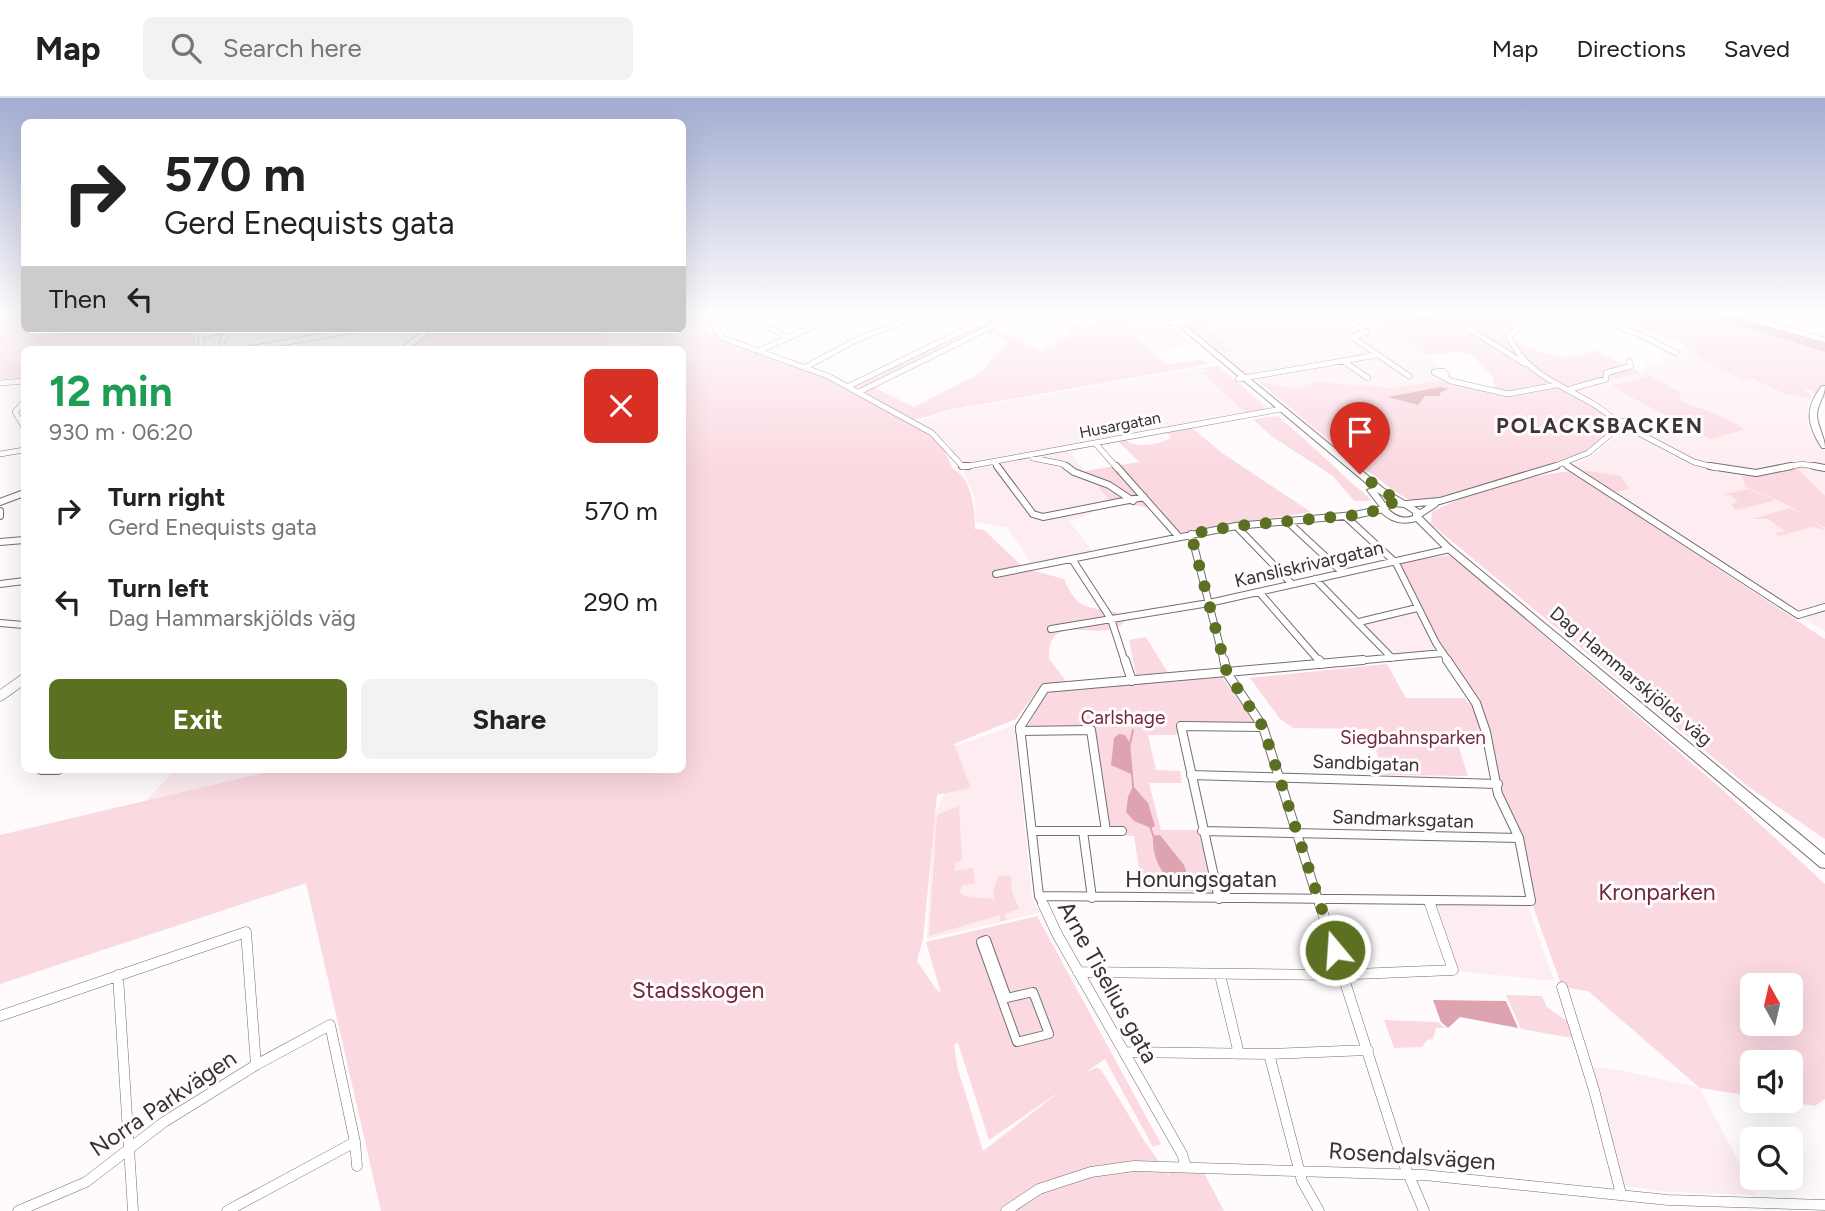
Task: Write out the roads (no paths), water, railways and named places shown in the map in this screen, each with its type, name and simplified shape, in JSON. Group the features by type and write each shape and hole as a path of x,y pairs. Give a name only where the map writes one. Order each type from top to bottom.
{"main road":[{"name":"Dag Hammarskjölds väg","path":"1225,365 1380,490 1415,509 1418,516 1449,548 1825,866"},
{"path":"1825,388 1815,403 1812,417 1815,429 1825,446"},
{"name":"Dag Hammarskjölds väg","path":"1279,409 1373,492 1389,513 1449,548"},
{"path":"1403,503 1390,503 1389,513 1411,520 1418,516"}],"street":[{"path":"800,365 859,392 914,365"},
{"path":"806,367 810,365"},
{"path":"849,386 893,365"},
{"path":"1241,378 1315,365"},
{"path":"1350,365 1368,378"},
{"path":"1392,365 1409,376"},
{"path":"1526,365 1556,385 1608,412 1615,420 1630,423 1634,427 1632,429"},
{"path":"1566,390 1606,379 1606,373 1631,365"},
{"path":"1445,376 1451,381 1508,394 1556,385"},
{"path":"0,383 21,381"},
{"name":"Husargatan","path":"859,392 932,433 947,446 958,465 963,467 1279,409"},
{"path":"21,405 15,412 21,422"},
{"path":"1615,420 1611,423 1618,428 1632,429 1694,462 1732,471 1756,473 1794,464 1823,468"},
{"path":"1403,503 1440,501 1565,464 1588,453 1618,428"},
{"path":"1096,444 1180,537"},
{"path":"0,454 21,450"},
{"path":"1053,452 1056,461"},
{"path":"1025,457 1056,461 1074,472 1109,485 1133,501"},
{"path":"995,463 1032,514 1038,516 1144,497"},
{"path":"1565,464 1798,615 1825,607"},
{"path":"0,502 21,494"},
{"path":"1418,516 1440,501"},
{"path":"996,574 1236,526 1389,513"},
{"path":"1345,516 1393,561 1417,608 1481,715 1502,805 1519,838"},
{"path":"1287,521 1342,572"},
{"path":"1236,526 1292,584"},
{"path":"1191,534 1227,673 1263,727 1407,1174 1424,1211"},
{"path":"0,542 21,540"},
{"name":"Kansliskrivargatan","path":"1051,629 1209,603 1449,548"},
{"path":"1072,559 1111,619 1132,681"},
{"path":"1315,579 1392,658"},
{"path":"0,584 21,581"},
{"path":"1259,592 1322,664"},
{"path":"1359,622 1417,608"},
{"path":"0,623 21,625"},
{"path":"0,632 9,624"},
{"path":"1106,831 1091,730 1020,731 1045,688 1443,653"},
{"path":"0,696 21,681"},
{"path":"1219,899 1181,726 1263,727"},
{"name":"Arne Tiselius gata","path":"1020,731 1039,896 1078,972 1182,1154 1186,1167"},
{"name":"Sandbigatan","path":"1191,775 1497,783"},
{"path":"1032,831 1122,831"},
{"path":"1083,831 1092,898"},
{"name":"Sandmarksgatan","path":"1202,831 1519,838"},
{"name":"Honungsgatan","path":"1039,896 1531,901 1519,838"},
{"path":"1078,972 1344,975 1453,970 1429,900"},
{"path":"0,1016 246,932 256,1065"},
{"path":"986,940 1007,998 1032,992 1049,1034 1017,1042 981,942 986,940"},
{"path":"118,975 133,1211"},
{"path":"1220,975 1239,1054"},
{"path":"1562,988 1594,1090 1621,1194"},
{"name":"Norra Parkvägen","path":"18,1211 86,1182 164,1122 256,1065 330,1025 355,1142"},
{"path":"1125,1052 1269,1054 1368,1050"},
{"path":"1269,1054 1302,1181 1319,1211"},
{"path":"227,1211 355,1142 357,1166"},
{"name":"Rosendalsvägen","path":"1006,1211 1039,1189 1091,1172 1134,1166 1407,1174 1668,1200 1825,1205"}],"waterway":[{"path":"1130,744 1133,730"},
{"path":"1132,774 1133,786"},
{"path":"1150,826 1154,838"}],"district":[{"name":"POLACKSBACKEN","path":"1600,425"}],"park label":[{"name":"Carlshage","path":"1123,717"},
{"name":"Siegbahnsparken","path":"1413,737"},
{"name":"Kronparken","path":"1657,892"},
{"name":"Stadsskogen","path":"698,990"}]}
